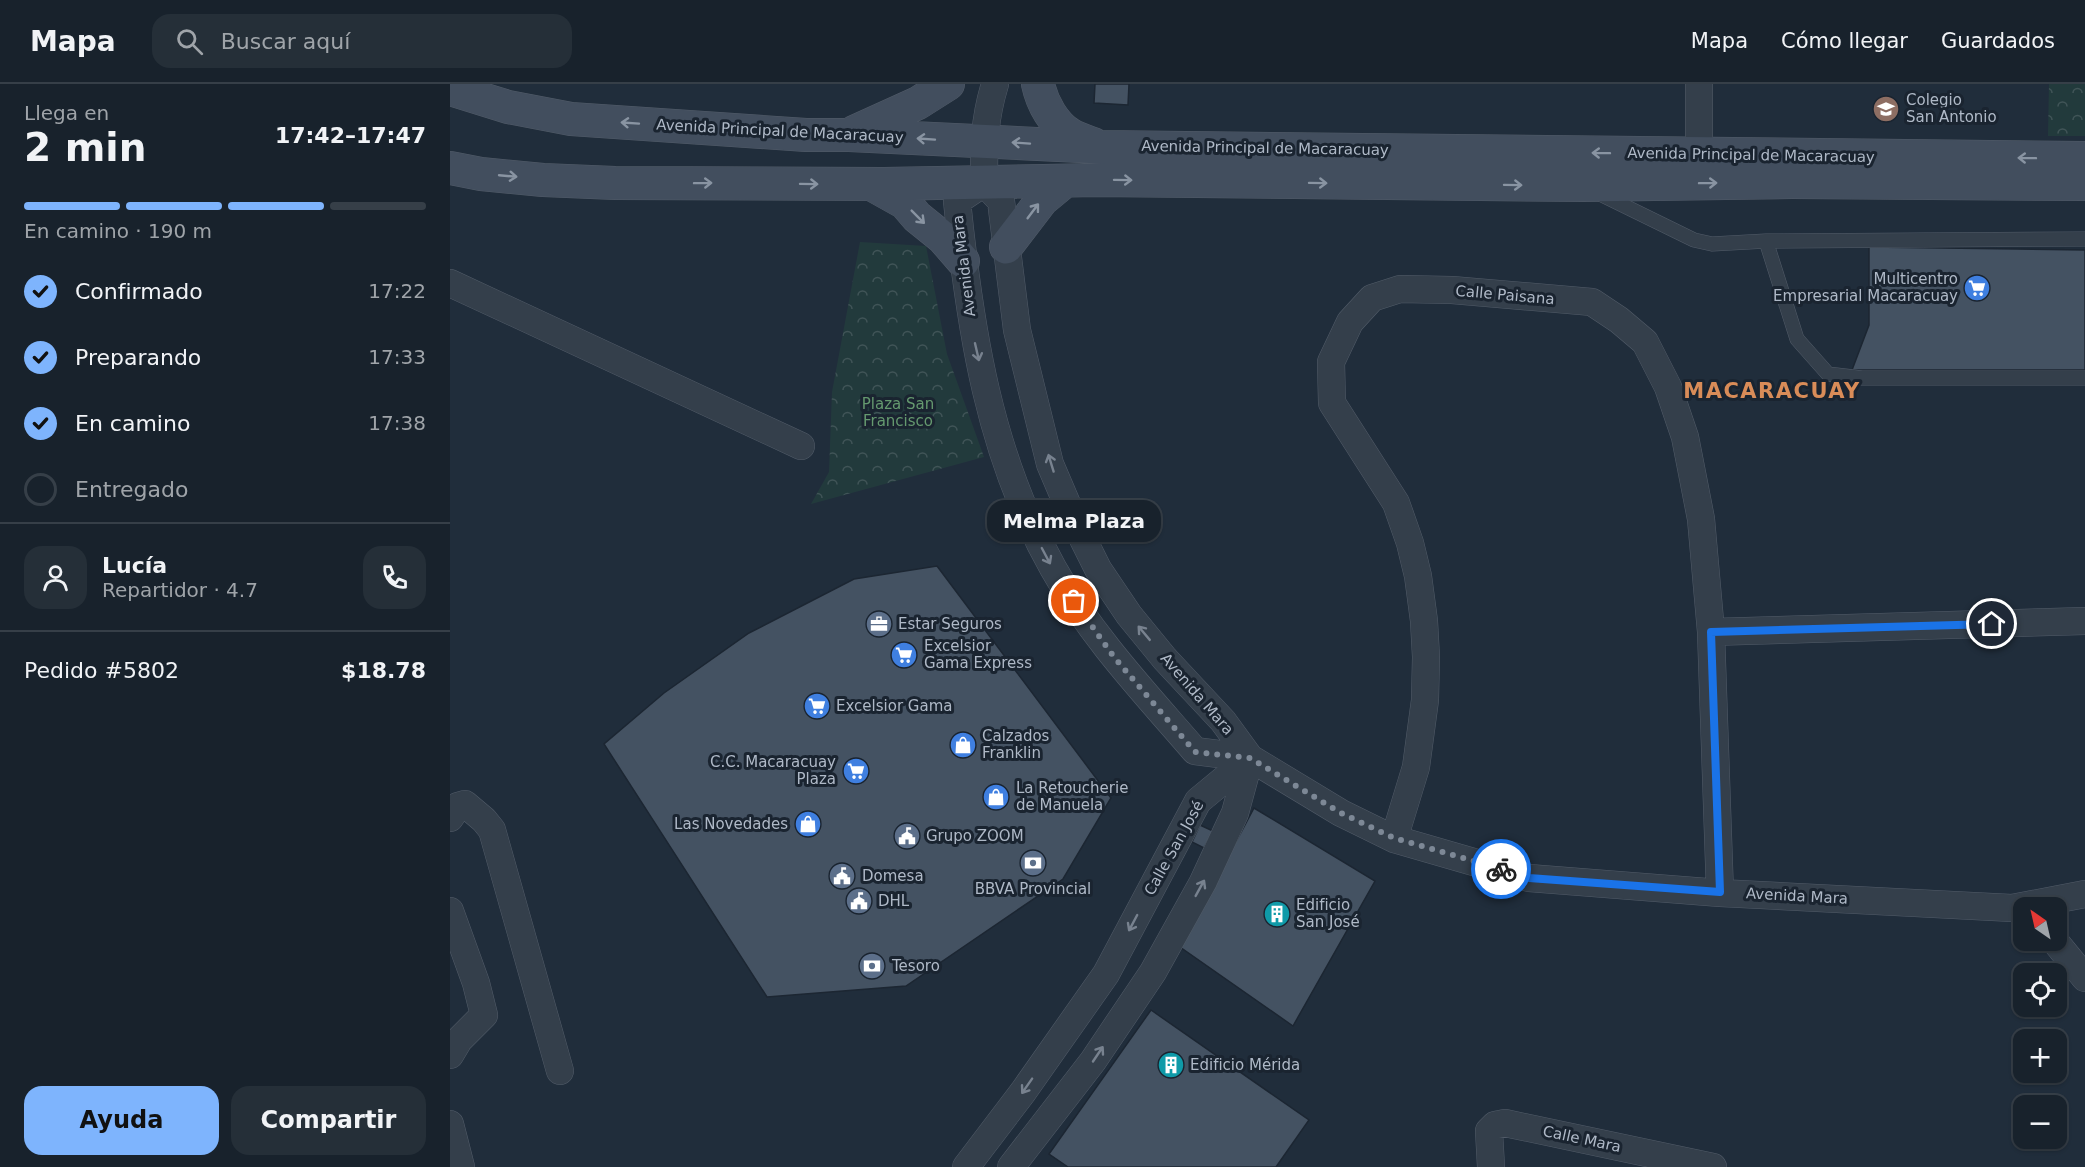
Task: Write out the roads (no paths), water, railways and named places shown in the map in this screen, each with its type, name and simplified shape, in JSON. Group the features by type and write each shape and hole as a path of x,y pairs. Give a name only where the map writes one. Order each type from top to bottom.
{"street":[{"path":"849,135 918,103 948,84"},
{"path":"984,183 987,113 995,84"},
{"path":"1038,84 1048,110 1057,123 1071,135 1101,147"},
{"path":"1699,84 1699,154"},
{"name":"Avenida Principal de Macaracuay","path":"450,88 508,107 571,119 806,135 1101,147 2085,158"},
{"name":"Avenida Principal de Macaracuay","path":"450,168 533,179 615,183 871,184 1065,181 1583,185 1792,182 2085,184"},
{"path":"1006,247 1042,200 1065,181"},
{"name":"Avenida Mara","path":"1250,758 1195,752 1114,657 1084,616 1054,570 1031,527 1002,453 973,331 963,261 957,201 984,183 1001,201 1017,330 1050,464 1076,525 1098,569 1129,615 1165,659 1223,721 1250,758 1341,813 1394,838 1529,878 2013,911"},
{"path":"871,184 906,203 917,217 944,238 963,261"},
{"path":"450,283 801,446"},
{"name":"Calle Paisana","path":"1394,838 1416,767 1425,700 1426,657 1418,576 1410,543 1396,503 1332,403 1331,362 1350,322 1372,298 1400,289 1452,290 1592,302 1619,320 1645,342 1668,387 1685,436 1701,519 1711,632 1720,892"},
{"path":"1711,632 2085,621"},
{"path":"1011,1167 1093,1061 1153,972 1203,882 1235,813 1250,758"},
{"name":"Calle San José","path":"966,1167 1023,1092 1106,974 1198,801 1250,758"},
{"path":"450,818 458,806 465,804 492,830 561,1071"},
{"name":"Avenida Mara","path":"2067,899 2085,894"},
{"path":"450,911 476,983 484,1015 459,1040 450,1055"},
{"path":"2063,951 2085,978"},
{"path":"1106,974 1137,994"},
{"name":"Calle Mara","path":"1491,1167 1489,1131 1495,1125 1505,1123 1713,1167"},
{"path":"450,1124 461,1167"}],"lane":[{"path":"1583,185 1694,240 1712,244 1766,241 2085,239"},
{"path":"1766,241 1797,339 1828,375 1862,378 2085,378"}],"place":[{"name":"Colegio San Antonio","path":"1886,109"},
{"name":"Multicentro Empresarial Macaracuay","path":"1977,288"},
{"name":"Melma Plaza","path":"1074,601"},
{"name":"Estar Seguros","path":"879,624"},
{"name":"Excelsior Gama Express","path":"904,655"},
{"name":"Excelsior Gama","path":"817,706"},
{"name":"Calzados Franklin","path":"963,745"},
{"name":"C.C. Macaracuay Plaza","path":"856,771"},
{"name":"La Retoucherie de Manuela","path":"996,797"},
{"name":"Las Novedades","path":"808,824"},
{"name":"Grupo ZOOM","path":"907,836"},
{"name":"BBVA Provincial","path":"1033,863"},
{"name":"Domesa","path":"842,876"},
{"name":"DHL","path":"859,901"},
{"name":"Edificio San José","path":"1277,914"},
{"name":"Tesoro","path":"872,966"},
{"name":"Edificio Mérida","path":"1171,1065"}],"district":[{"name":"MACARACUAY","path":"1772,391"}],"park label":[{"name":"Plaza San Francisco","path":"898,412"}]}
